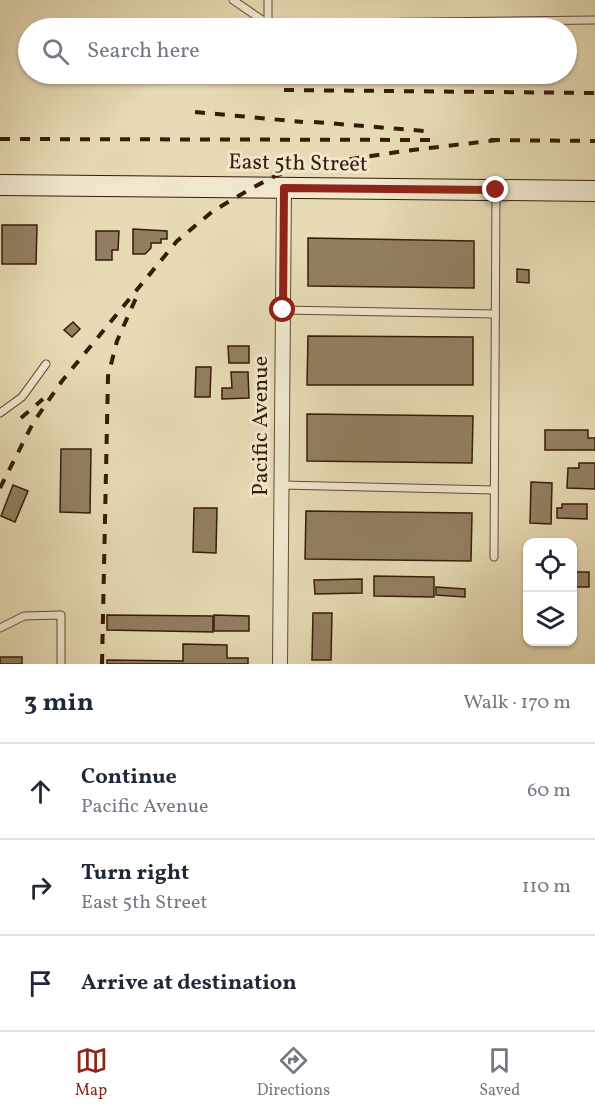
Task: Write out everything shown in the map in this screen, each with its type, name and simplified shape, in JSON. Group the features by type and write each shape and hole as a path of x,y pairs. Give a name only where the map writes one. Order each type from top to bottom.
{"main road":[{"name":"East 5th Street","path":"0,185 595,191"}],"street":[{"name":"Pacific Avenue","path":"280,664 284,188"}],"lane":[{"path":"233,0 259,18"},
{"path":"268,0 268,18"},
{"path":"577,20 595,20"},
{"path":"494,557 496,190"},
{"path":"283,310 495,314"},
{"path":"0,413 22,397 46,364"},
{"path":"282,485 494,490"},
{"path":"0,628 24,616 61,615 61,664"}],"building":[{"path":"2,225 37,225 36,264 2,264"},
{"path":"133,229 167,231 167,239 161,239 161,243 151,243 151,248 145,254 133,254"},
{"path":"96,231 119,231 118,250 112,250 112,260 96,260"},
{"path":"308,238 474,241 474,288 308,286"},
{"path":"517,269 529,270 529,283 517,282"},
{"path":"73,322 80,329 72,337 64,330"},
{"path":"308,336 473,337 473,385 307,385"},
{"path":"228,346 249,346 249,363 229,363"},
{"path":"196,367 211,367 210,397 195,397"},
{"path":"231,372 248,372 249,398 222,399 222,388 232,388"},
{"path":"307,414 473,416 472,463 307,461"},
{"path":"545,430 588,430 588,438 595,438 595,450 545,450"},
{"path":"61,449 91,449 90,513 60,512"},
{"path":"579,463 595,463 595,489 567,488 568,468 579,468"},
{"path":"531,482 552,483 551,524 530,523"},
{"path":"13,485 28,491 15,522 1,516"},
{"path":"562,504 587,504 587,519 557,518 557,508 562,508"},
{"path":"194,508 217,508 216,553 193,552"},
{"path":"306,511 472,513 471,561 305,559"},
{"path":"577,572 589,572 589,587 577,587"},
{"path":"374,576 434,577 434,597 374,596"},
{"path":"362,579 362,593 315,594 314,580"},
{"path":"436,587 465,589 465,597 436,595"},
{"path":"313,613 332,613 331,660 312,660"},
{"path":"107,615 213,616 213,632 107,630"},
{"path":"214,615 249,616 249,631 214,631"},
{"path":"183,644 227,645 227,658 248,658 248,664 107,664 107,660 183,661"},
{"path":"0,657 22,657 22,664 0,664"}],"railway":[{"path":"284,90 595,93"},
{"path":"195,112 303,122"},
{"path":"314,122 425,131"},
{"path":"0,139 436,140"},
{"path":"490,140 595,141"},
{"path":"0,488 33,423 62,381 177,241 213,211 275,176 305,166 498,140"},
{"path":"102,664 108,376 117,341 136,298"},
{"path":"21,418 43,399"}],"route":[{"path":"283,310 284,188 496,190"}]}
